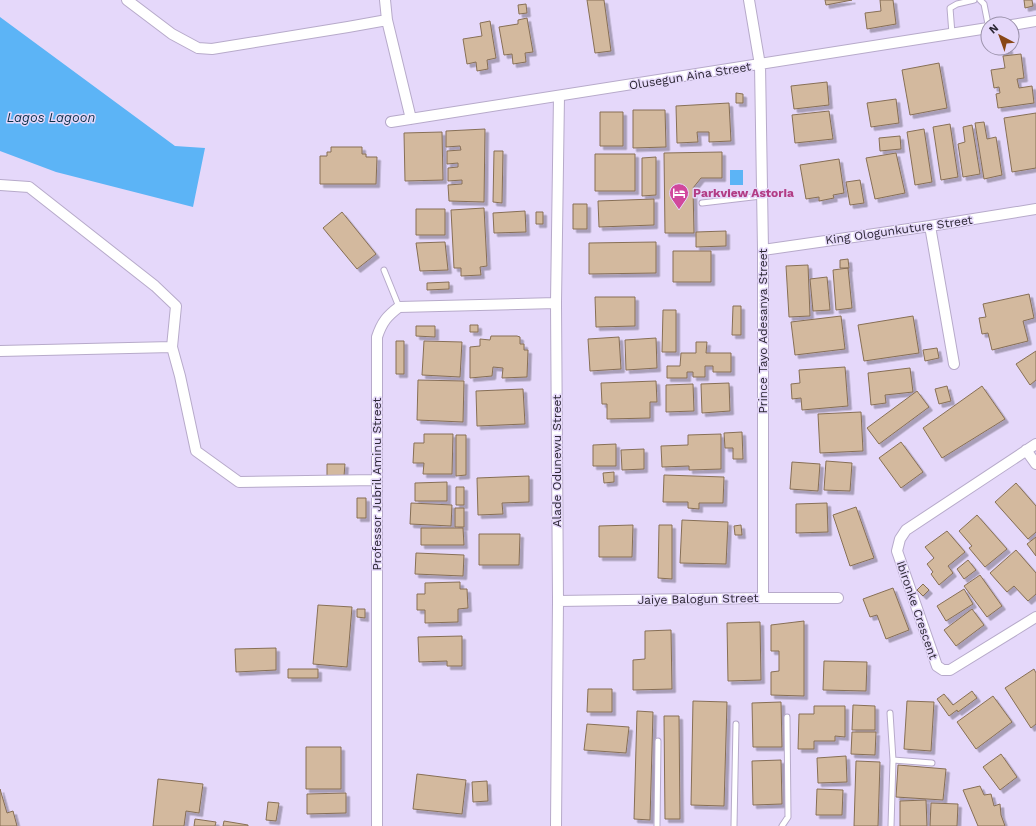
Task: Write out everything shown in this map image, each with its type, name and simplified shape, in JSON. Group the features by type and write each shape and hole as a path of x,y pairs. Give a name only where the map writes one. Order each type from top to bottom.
{"street":[{"path":"127,0 172,34 198,48 212,49 387,20"},
{"path":"385,0 387,20 411,120"},
{"name":"Prince Tayo Adesanya Street","path":"749,0 760,65 763,250 763,598"},
{"path":"1020,24 1036,21"},
{"name":"Olusegun Aina Street","path":"392,122 980,30"},
{"name":"Alade Odunewu Street","path":"556,826 558,601 556,303 559,96"},
{"path":"0,185 29,187 155,286 176,306 172,347 180,376 196,451 240,482 377,480"},
{"name":"King Ologunkuture Street","path":"763,250 1036,209"},
{"path":"930,226 954,364"},
{"path":"399,307 556,303"},
{"name":"Professor Jubril Aminu Street","path":"377,826 377,337 380,326 388,315 399,307"},
{"path":"0,351 172,347"},
{"name":"Ibironke Crescent","path":"1036,444 906,530 900,539 897,551 937,666 943,670 950,670 1036,617"},
{"path":"1026,450 1036,464"},
{"name":"Jaiye Balogun Street","path":"558,601 838,598"}],"lane":[{"path":"952,35 950,8 957,4 974,0"},
{"path":"980,0 984,4 986,16"},
{"path":"702,203 761,196"},
{"path":"384,270 399,307"},
{"path":"890,714 892,760 891,826"},
{"path":"782,826 788,817 787,717"},
{"path":"734,826 736,724"},
{"path":"658,741 658,826"},
{"path":"892,760 932,763"}],"water":[{"name":"Lagos Lagoon","path":"0,17 175,146 205,148 193,207 56,172 0,151"},
{"path":"730,170 743,170 743,185 730,185"}],"building":[{"path":"587,0 604,0 611,51 595,53"},
{"path":"825,0 852,0 826,5"},
{"path":"880,0 893,0 896,24 867,29 865,13 881,11"},
{"path":"1024,0 1032,0 1033,6 1025,8"},
{"path":"526,4 527,13 519,14 518,5"},
{"path":"527,18 533,52 525,53 526,62 513,64 512,54 504,55 499,27 518,24 518,20"},
{"path":"490,21 496,58 487,60 488,69 477,71 476,62 467,64 463,39 482,36 480,23"},
{"path":"1020,54 1024,78 1017,79 1019,88 1032,86 1034,103 998,108 996,94 1000,93 999,87 994,88 991,70 1005,68 1003,56 1020,56"},
{"path":"939,63 947,108 910,115 902,70"},
{"path":"827,82 829,105 794,109 791,86"},
{"path":"736,93 743,94 743,103 736,103"},
{"path":"896,99 899,123 871,127 867,103"},
{"path":"729,103 731,141 709,142 709,132 697,132 698,142 677,143 676,106"},
{"path":"633,110 665,110 666,147 633,148"},
{"path":"829,111 833,139 795,143 792,115"},
{"path":"600,112 623,112 623,146 600,146"},
{"path":"1036,113 1036,168 1012,172 1004,118"},
{"path":"984,122 987,139 996,137 1002,175 984,179 975,123"},
{"path":"950,124 958,177 941,180 933,127"},
{"path":"972,125 980,174 963,177 958,144 965,142 963,127"},
{"path":"485,129 484,202 449,201 448,185 462,184 462,180 448,181 448,168 458,167 458,163 447,164 447,151 461,150 460,146 446,147 446,131"},
{"path":"924,129 932,182 915,185 907,132"},
{"path":"442,132 443,180 405,181 404,133"},
{"path":"900,136 901,149 880,151 879,138"},
{"path":"331,147 362,147 362,154 366,154 366,157 377,157 376,184 320,184 320,156 327,156 327,152 331,152"},
{"path":"494,151 503,151 502,203 493,202"},
{"name":"Parkview Astoria","path":"722,152 722,178 701,178 693,188 694,233 665,233 664,153"},
{"path":"896,153 905,193 875,199 866,158"},
{"path":"595,154 635,154 635,191 595,191"},
{"path":"656,157 656,195 642,196 642,158"},
{"path":"839,159 844,193 833,195 834,198 819,201 819,197 806,199 800,165"},
{"path":"860,180 864,203 850,205 846,182"},
{"path":"654,199 654,225 599,227 598,201"},
{"path":"573,204 587,204 587,229 573,229"},
{"path":"484,208 487,266 480,267 481,275 461,276 461,268 454,268 451,210"},
{"path":"416,209 445,209 445,235 416,235"},
{"path":"525,211 526,232 494,233 493,213"},
{"path":"342,212 376,254 357,269 323,228"},
{"path":"536,212 543,212 543,224 536,224"},
{"path":"726,231 726,246 696,247 696,232"},
{"path":"445,242 448,270 420,271 416,243"},
{"path":"656,242 656,273 589,274 589,243"},
{"path":"673,251 711,251 711,282 673,282"},
{"path":"848,259 849,268 840,268 840,260"},
{"path":"808,265 810,316 789,317 786,266"},
{"path":"848,268 852,308 836,310 833,270"},
{"path":"827,277 830,310 813,311 810,279"},
{"path":"449,282 449,289 427,290 427,283"},
{"path":"1029,294 1034,318 1023,321 1028,341 992,350 988,333 982,334 979,318 986,317 983,304"},
{"path":"595,297 635,297 635,326 596,327"},
{"path":"733,306 741,306 741,335 732,335"},
{"path":"663,310 676,310 676,352 662,352"},
{"path":"841,316 845,349 795,355 791,322"},
{"path":"913,316 919,353 864,361 858,325"},
{"path":"470,325 478,325 478,332 470,332"},
{"path":"416,326 435,326 435,337 416,336"},
{"path":"491,336 520,337 520,344 524,344 524,350 528,350 527,377 502,378 503,368 493,367 492,376 470,378 470,347 480,346 480,339 490,340"},
{"path":"619,337 621,369 590,371 588,339"},
{"path":"656,338 657,368 626,370 625,340"},
{"path":"396,341 404,341 404,374 396,374"},
{"path":"424,341 462,342 460,377 422,375"},
{"path":"696,342 707,342 706,353 731,353 731,372 713,372 713,366 705,366 705,377 693,377 693,372 687,372 687,378 667,378 667,366 680,366 681,353 696,353"},
{"path":"937,348 939,358 925,361 923,350"},
{"path":"1036,351 1036,380 1030,385 1016,364"},
{"path":"845,367 848,406 802,410 801,398 792,399 791,384 800,383 799,370"},
{"path":"910,368 913,392 885,395 886,403 871,405 868,373"},
{"path":"418,380 464,381 463,422 417,420"},
{"path":"656,381 657,402 650,402 650,418 607,419 607,404 602,404 601,383"},
{"path":"729,383 730,411 702,413 701,384"},
{"path":"693,384 694,411 666,412 666,385"},
{"path":"947,386 951,401 939,404 935,389"},
{"path":"982,386 1005,419 942,458 923,428"},
{"path":"523,389 525,424 477,426 476,391"},
{"path":"917,391 929,407 879,444 867,428"},
{"path":"861,412 863,451 820,453 818,414"},
{"path":"742,432 743,459 733,459 733,448 725,448 724,433"},
{"path":"424,434 453,434 452,474 423,474 424,463 413,463 414,443 424,443"},
{"path":"721,434 721,469 689,470 689,466 662,467 661,446 688,445 688,435"},
{"path":"456,435 466,435 466,475 456,476"},
{"path":"901,442 923,472 901,488 879,458"},
{"path":"616,444 616,466 593,466 593,445"},
{"path":"644,449 644,469 622,470 621,450"},
{"path":"826,461 852,463 850,491 824,490"},
{"path":"792,462 820,464 818,491 790,489"},
{"path":"327,464 345,464 344,476 327,476"},
{"path":"614,472 614,482 604,483 603,473"},
{"path":"664,475 724,477 723,503 699,503 699,509 688,508 688,502 663,502"},
{"path":"529,476 529,502 502,503 503,514 478,515 477,478"},
{"path":"447,482 447,501 415,501 415,483"},
{"path":"1016,483 1036,506 1036,532 1028,539 995,502"},
{"path":"456,487 464,487 464,505 456,505"},
{"path":"357,498 366,498 366,518 357,518"},
{"path":"411,503 452,505 451,526 410,524"},
{"path":"827,503 828,532 796,533 796,504"},
{"path":"856,507 874,558 850,566 833,515"},
{"path":"455,508 464,508 464,527 455,527"},
{"path":"977,515 1007,549 985,567 969,548 972,546 959,531"},
{"path":"682,520 728,522 726,564 680,563"},
{"path":"633,525 632,557 599,557 599,526"},
{"path":"659,525 672,525 672,579 658,578"},
{"path":"741,525 742,535 735,535 734,526"},
{"path":"421,528 463,528 464,545 421,545"},
{"path":"947,531 965,552 948,566 953,573 939,585 931,574 933,572 927,564 934,558 925,547"},
{"path":"479,534 520,534 519,565 479,565"},
{"path":"1036,537 1036,556 1027,544"},
{"path":"1016,550 1036,573 1036,594 1028,601 1014,586 1007,592 990,573"},
{"path":"416,553 464,555 463,576 415,574"},
{"path":"968,560 976,570 964,579 957,569"},
{"path":"980,575 1002,606 987,617 964,586"},
{"path":"460,582 460,589 467,589 468,608 458,609 458,622 425,623 425,610 417,610 417,594 425,594 425,583"},
{"path":"923,584 929,590 923,596 917,590"},
{"path":"893,588 909,630 886,639 877,615 870,617 863,599"},
{"path":"964,589 973,604 946,621 937,606"},
{"path":"318,605 352,607 347,667 313,664"},
{"path":"357,609 365,609 365,618 357,617"},
{"path":"972,609 984,625 956,646 944,630"},
{"path":"804,621 804,696 771,695 771,672 779,671 779,651 771,651 771,625"},
{"path":"760,622 761,680 728,681 727,623"},
{"path":"671,630 672,689 633,690 633,660 645,659 645,631"},
{"path":"462,636 462,666 447,666 447,661 419,662 418,637"},
{"path":"276,648 276,670 236,672 235,649"},
{"path":"824,661 867,662 866,691 823,690"},
{"path":"288,669 318,669 318,678 288,678"},
{"path":"1034,669 1036,673 1036,724 1031,728 1005,688"},
{"path":"588,689 612,689 612,712 587,712"},
{"path":"972,691 977,698 958,712 957,710 949,716 937,699 944,694 953,705"},
{"path":"993,696 1012,722 976,749 957,722"},
{"path":"693,701 727,702 724,806 691,805"},
{"path":"907,701 934,702 931,751 904,749"},
{"path":"781,702 782,747 753,747 752,703"},
{"path":"853,705 875,706 875,730 852,730"},
{"path":"814,706 845,706 845,737 835,736 835,741 814,741 814,749 798,749 799,714 814,714"},
{"path":"637,711 653,712 650,820 634,819"},
{"path":"664,716 679,716 680,819 665,819"},
{"path":"587,724 629,727 626,753 584,750"},
{"path":"852,732 876,732 875,755 851,754"},
{"path":"306,747 341,747 341,789 306,789"},
{"path":"1001,754 1017,777 1000,790 983,767"},
{"path":"846,756 847,782 818,783 817,758"},
{"path":"781,760 782,804 753,805 752,761"},
{"path":"856,761 880,762 878,826 854,826"},
{"path":"898,765 946,769 943,800 896,797"},
{"path":"417,774 466,780 462,814 413,809"},
{"path":"158,779 203,784 199,813 186,811 184,826 153,826"},
{"path":"487,781 488,801 473,802 472,782"},
{"path":"980,786 984,795 991,794 994,806 1000,804 1001,815 1005,826 978,826 963,790"},
{"path":"0,789 7,813 13,811 17,826 0,826"},
{"path":"817,789 843,790 842,815 816,815"},
{"path":"346,793 346,813 307,814 307,794"},
{"path":"926,800 927,826 900,826 900,801"},
{"path":"268,802 279,803 276,821 266,820"},
{"path":"931,803 958,804 957,826 930,826"},
{"path":"195,819 216,822 215,826 194,826"},
{"path":"224,821 248,825 248,826 223,826"}],"place":[{"name":"Parkview Astoria","path":"679,210"}]}
